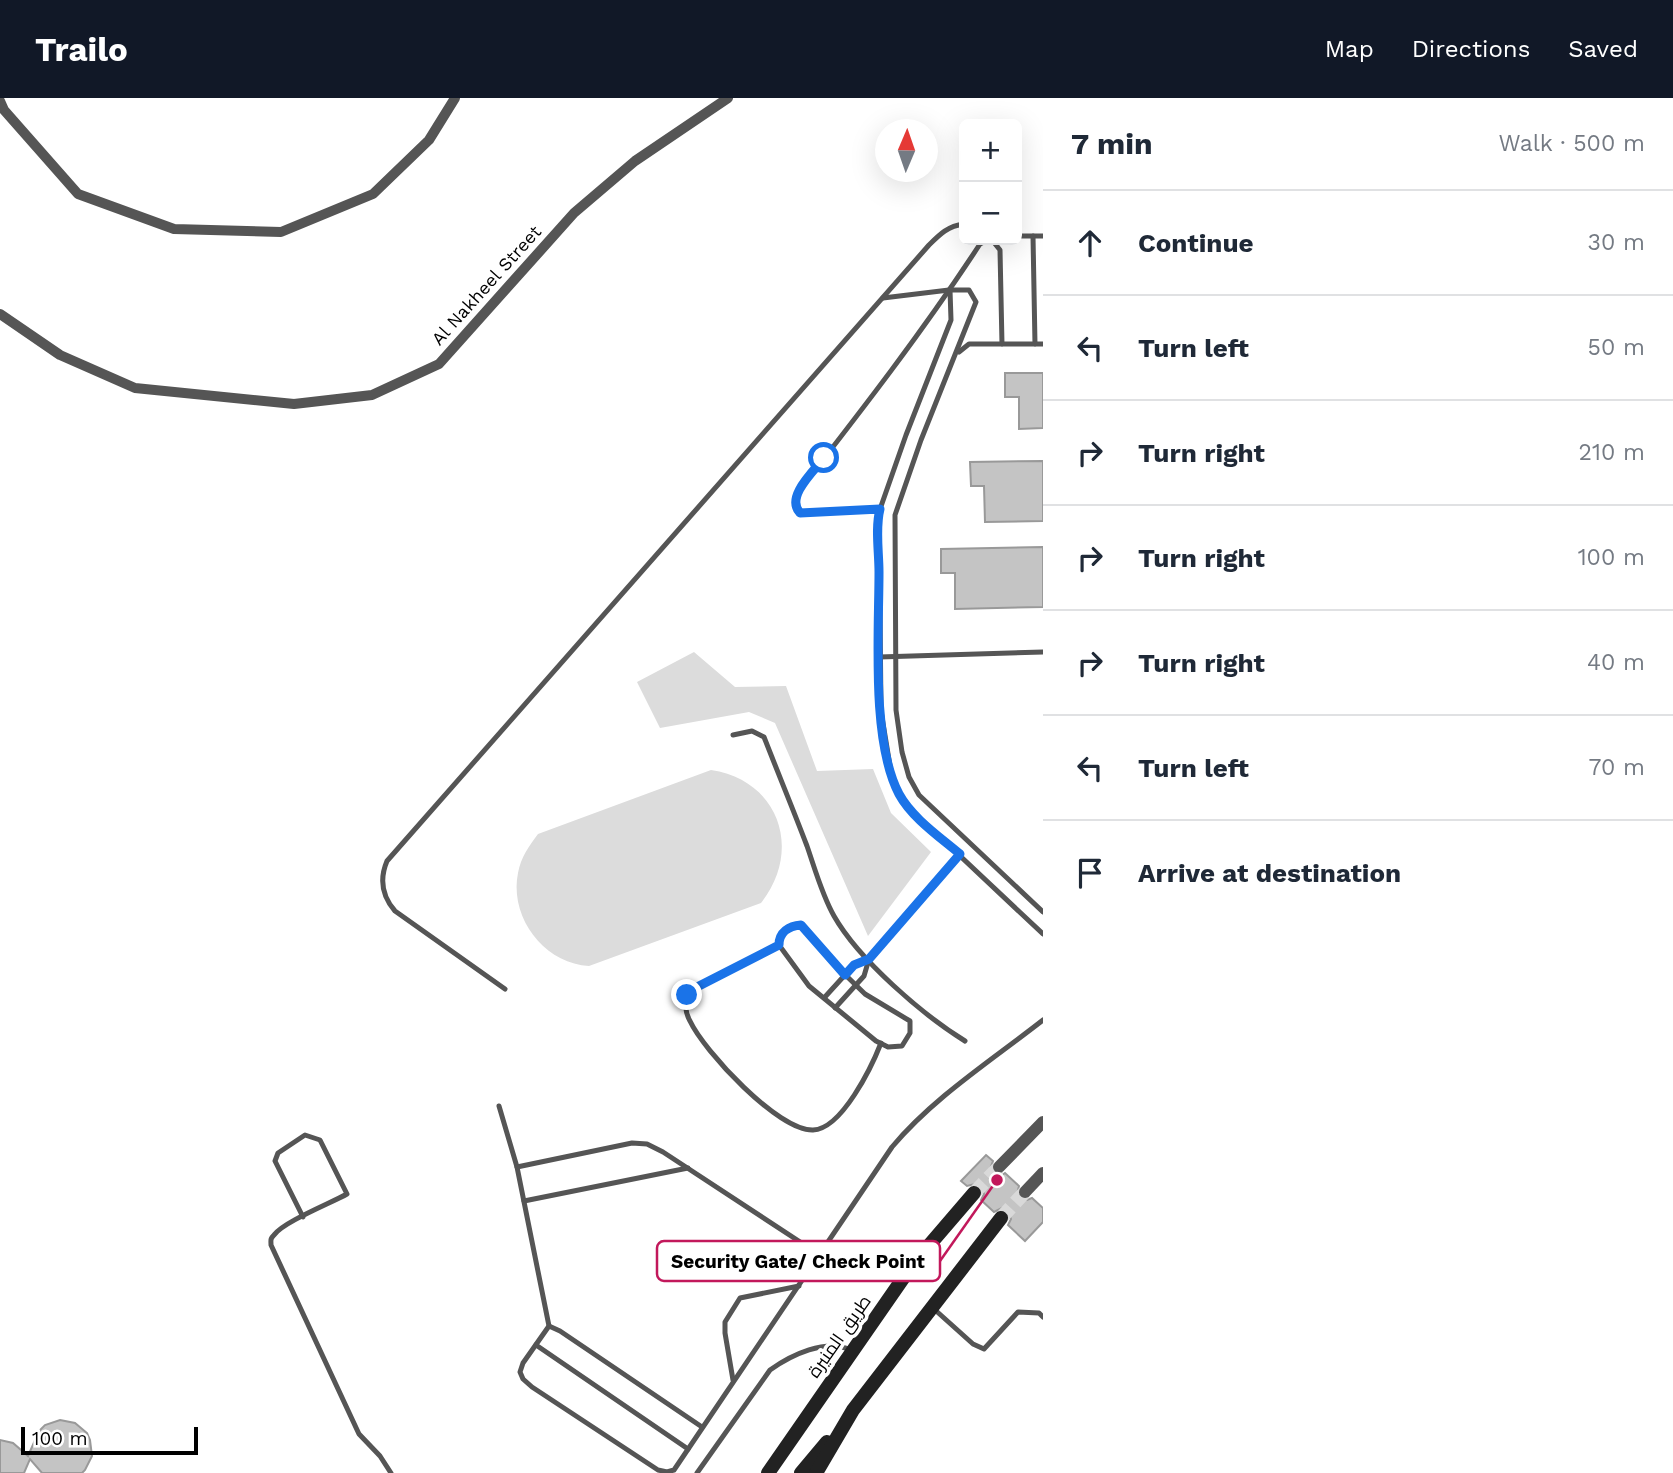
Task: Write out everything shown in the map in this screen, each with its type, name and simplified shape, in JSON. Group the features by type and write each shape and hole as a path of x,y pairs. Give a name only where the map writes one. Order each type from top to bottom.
{"main road":[{"name":"طريق المنيرة","path":"768,1473 913,1264 974,1193"},
{"path":"801,1473 1002,1219"},
{"path":"816,1473 853,1410"}],"street":[{"path":"0,101 4,110 78,194 174,229 281,232 373,194 429,140 455,98"},
{"name":"Al Nakheel Street","path":"0,314 60,355 135,388 294,404 372,395 439,364 574,213 635,161 728,98"},
{"path":"999,1167 1043,1122"},
{"path":"1026,1192 1043,1173"}],"lane":[{"path":"505,989 395,911 382,886 387,861 883,298 944,231 959,224"},
{"path":"1022,236 1043,236"},
{"path":"1033,236 1035,344"},
{"path":"880,509 800,513 794,502 798,492 876,392 979,245"},
{"path":"995,245 1000,250 1002,344"},
{"path":"950,290 951,320 880,509 879,657 886,755 894,783 907,806 1043,934"},
{"path":"883,298 970,290 976,302 921,440 895,515 896,710 902,752 914,788 1043,912"},
{"path":"956,354 969,344 1043,344"},
{"path":"879,657 1043,652"},
{"path":"733,734 752,731 764,737 829,907 845,932 869,959 931,1018 965,1041"},
{"path":"835,1008 864,976 869,959 960,854"},
{"path":"801,925 845,975 865,994 910,1021 910,1033 902,1046 888,1047 881,1043 809,986 779,945 779,938 785,930 801,925"},
{"path":"779,945 699,986 687,995 685,1007 702,1040 751,1095 784,1118 812,1130 840,1114 859,1090 881,1043"},
{"path":"824,998 854,965 869,959"},
{"path":"499,1106 517,1167 548,1326 523,1363 520,1372 523,1379 658,1470 667,1472 674,1470 892,1147 929,1108 1043,1020"},
{"path":"303,1217 275,1161 278,1153 305,1135 320,1140 347,1194 274,1234 271,1245 359,1434 380,1456 391,1473"},
{"path":"517,1167 632,1143 647,1144 820,1255"},
{"path":"524,1201 688,1168"},
{"path":"733,1381 724,1333 725,1322 740,1298 799,1286"},
{"path":"932,1307 973,1344 984,1349 1018,1312 1039,1313 1043,1317"},
{"path":"548,1326 561,1331 702,1427"},
{"path":"536,1345 688,1449"},
{"path":"697,1473 770,1370 784,1360 820,1347 835,1345 853,1350"}],"shaded area":[{"path":"694,652 735,687 786,686 817,771 873,769 891,813 931,852 868,936 775,723 749,712 660,728 637,682"},
{"path":"711,770 734,776 753,788 768,803 777,820 782,840 780,861 774,882 761,903 589,966 558,957 544,947 525,921 517,890 521,862 538,834"}],"building":[{"path":"1005,373 1043,373 1043,428 1019,429 1019,397 1005,397"},
{"path":"1043,461 1043,521 985,522 984,486 971,486 970,462"},
{"path":"1043,547 1043,607 955,609 955,573 941,573 941,549"},
{"path":"986,1155 993,1161 990,1169 993,1174 1001,1176 1005,1173 1019,1186 1017,1194 1020,1199 1032,1198 1043,1208 1043,1222 1025,1241 1008,1225 1011,1219 1007,1211 1002,1208 994,1212 981,1200 984,1194 981,1186 967,1186 961,1181"},
{"path":"60,1420 75,1423 87,1433 90,1440 92,1456 82,1473 42,1473 30,1459 24,1473 0,1473 0,1440 13,1443 28,1456 39,1431 45,1425"}],"tunnel":[{"path":"974,1193 999,1167"},
{"path":"1001,1218 1025,1192"}],"place":[{"name":"Security Gate/ Check Point","path":"997,1180"}],"route":[{"path":"687,995 765,950 779,945 779,938 785,930 793,926 801,925 845,975 854,965 869,959 960,854 907,806 900,796 886,755 879,664 880,509 800,513 796,509 794,502 798,492 824,458"}]}
